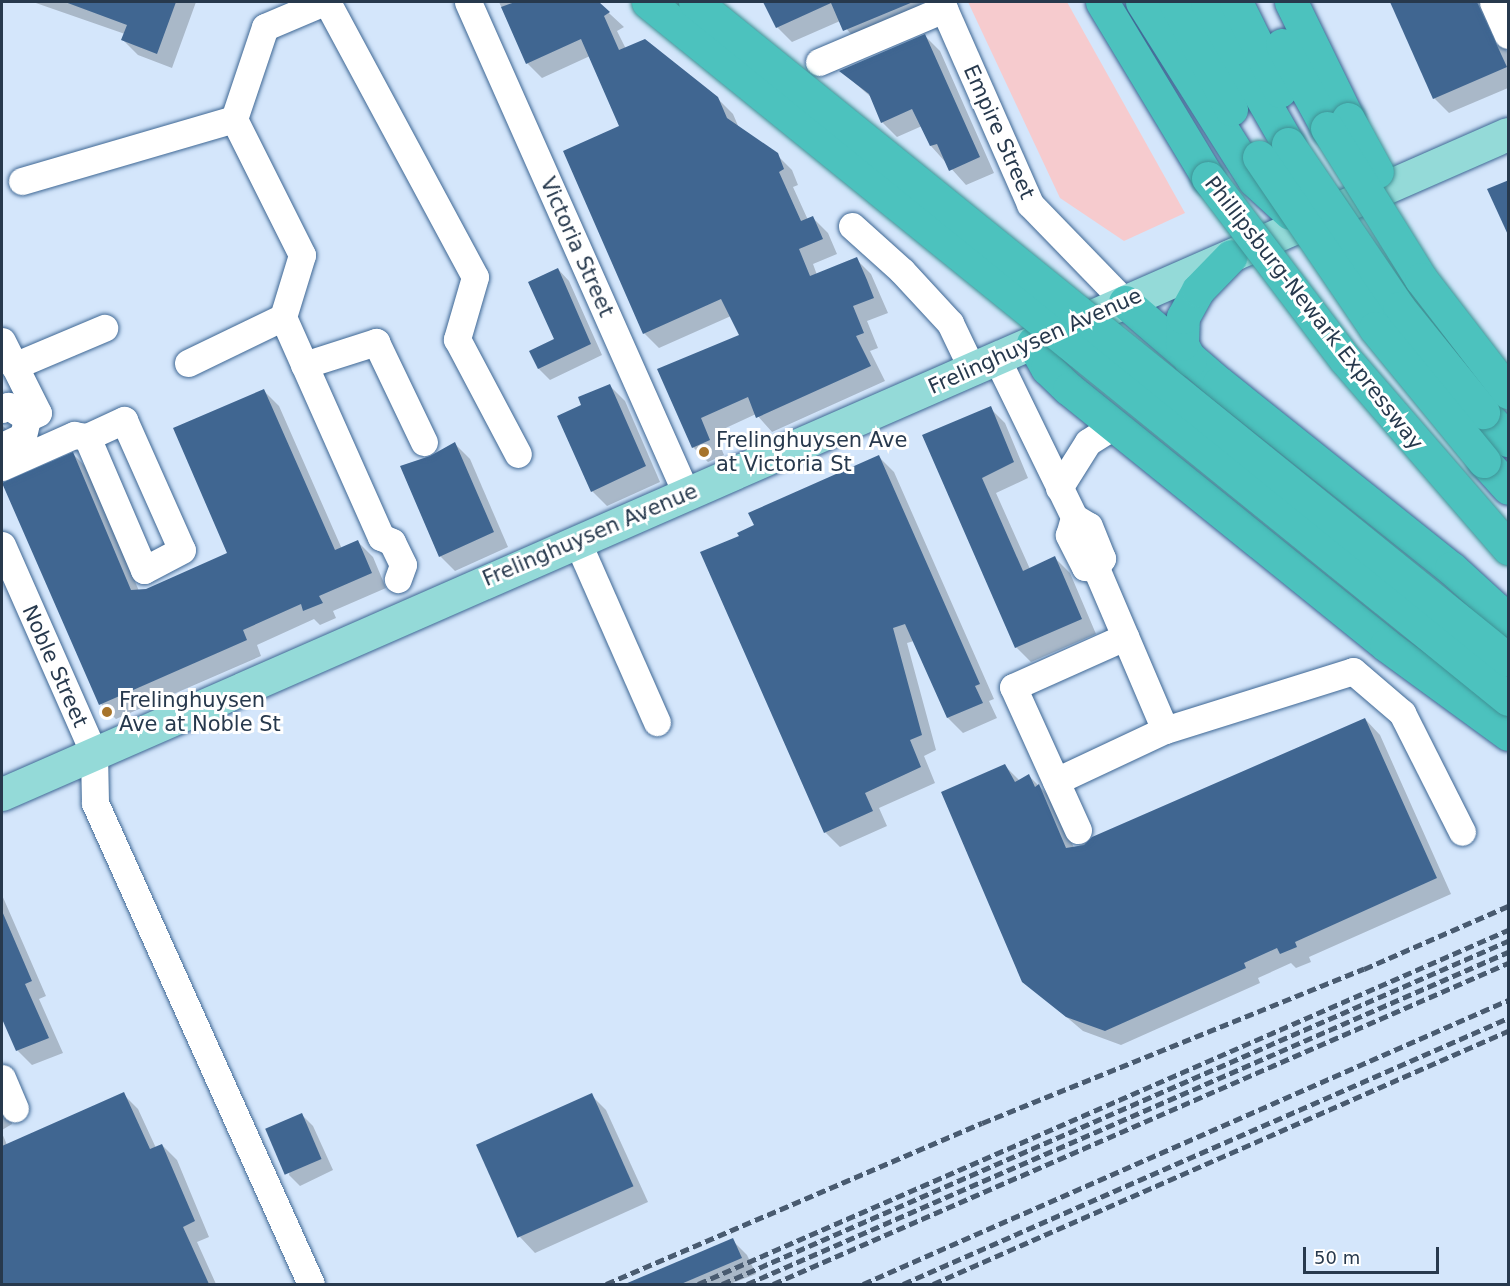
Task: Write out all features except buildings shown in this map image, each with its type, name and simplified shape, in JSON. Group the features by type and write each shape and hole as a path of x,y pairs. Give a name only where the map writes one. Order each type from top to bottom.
{"highway":[{"path":"648,2 1509,699"},
{"path":"695,2 1509,660"},
{"name":"Phillipsburg-Newark Expressway","path":"1102,2 1208,178 1345,358 1509,548"},
{"path":"1142,2 1295,141 1434,297 1509,392"},
{"name":"Phillipsburg-Newark Expressway","path":"1175,2 1295,141 1427,255 1509,368"},
{"name":"Phillipsburg-Newark Expressway","path":"1207,2 1295,141"},
{"path":"1236,2 1295,141 1333,187 1483,411 1509,440"},
{"path":"1260,2 1295,141"},
{"name":"Phillipsburg-Newark Expressway","path":"1291,2 1299,220 1375,328 1509,488"},
{"path":"1190,360 1181,335 1183,317 1198,290 1231,255"},
{"path":"1125,302 1190,360 1451,568 1509,620"},
{"path":"1033,343 1057,380 1386,645 1509,734"}],"main road":[{"name":"Frelinghuysen Avenue","path":"2,794 417,609 1509,134"}],"street":[{"path":"417,609 398,579 403,564 392,542 381,537 283,317 302,255 234,119 265,27 326,2 475,277 457,339 518,454"},
{"name":"Victoria Street","path":"468,2 686,493"},
{"path":"1493,2 1509,35"},
{"path":"819,62 943,5"},
{"name":"Empire Street","path":"943,5 1030,204 1125,302"},
{"path":"22,181 234,119"},
{"path":"852,226 902,271 984,364 1074,517 1069,535 1085,567 1096,568 1165,730"},
{"path":"188,363 283,317"},
{"path":"14,366 105,328"},
{"path":"2,341 38,413 14,414 23,436 2,446"},
{"path":"304,365 376,342 424,442"},
{"path":"2,467 74,435 87,437 124,420 182,550 144,570 87,437"},
{"path":"1059,488 1088,442 1114,426"},
{"path":"577,541 657,722"},
{"name":"Noble Street","path":"2,545 94,754"},
{"path":"1078,830 1013,687 1125,637"},
{"path":"1056,781 1165,730 1353,671 1401,713 1462,832"},
{"path":"94,754 95,803 310,1284"},
{"path":"2,1078 15,1108"}],"shaded area":[{"path":"968,2 1067,2 1185,213 1124,241 1060,198"}],"railway":[{"path":"606,1284 982,1123 1364,969 1508,906"},
{"path":"698,1284 1508,930"},
{"path":"722,1284 1508,941"},
{"path":"747,1284 1508,952"},
{"path":"773,1284 1508,963"},
{"path":"863,1284 1508,1000"},
{"path":"903,1284 1508,1018"},
{"path":"933,1284 1508,1031"}],"place":[{"name":"Frelinghuysen Ave at Victoria St","path":"704,452"},
{"name":"Frelinghuysen Ave at Noble St","path":"107,712"}]}
